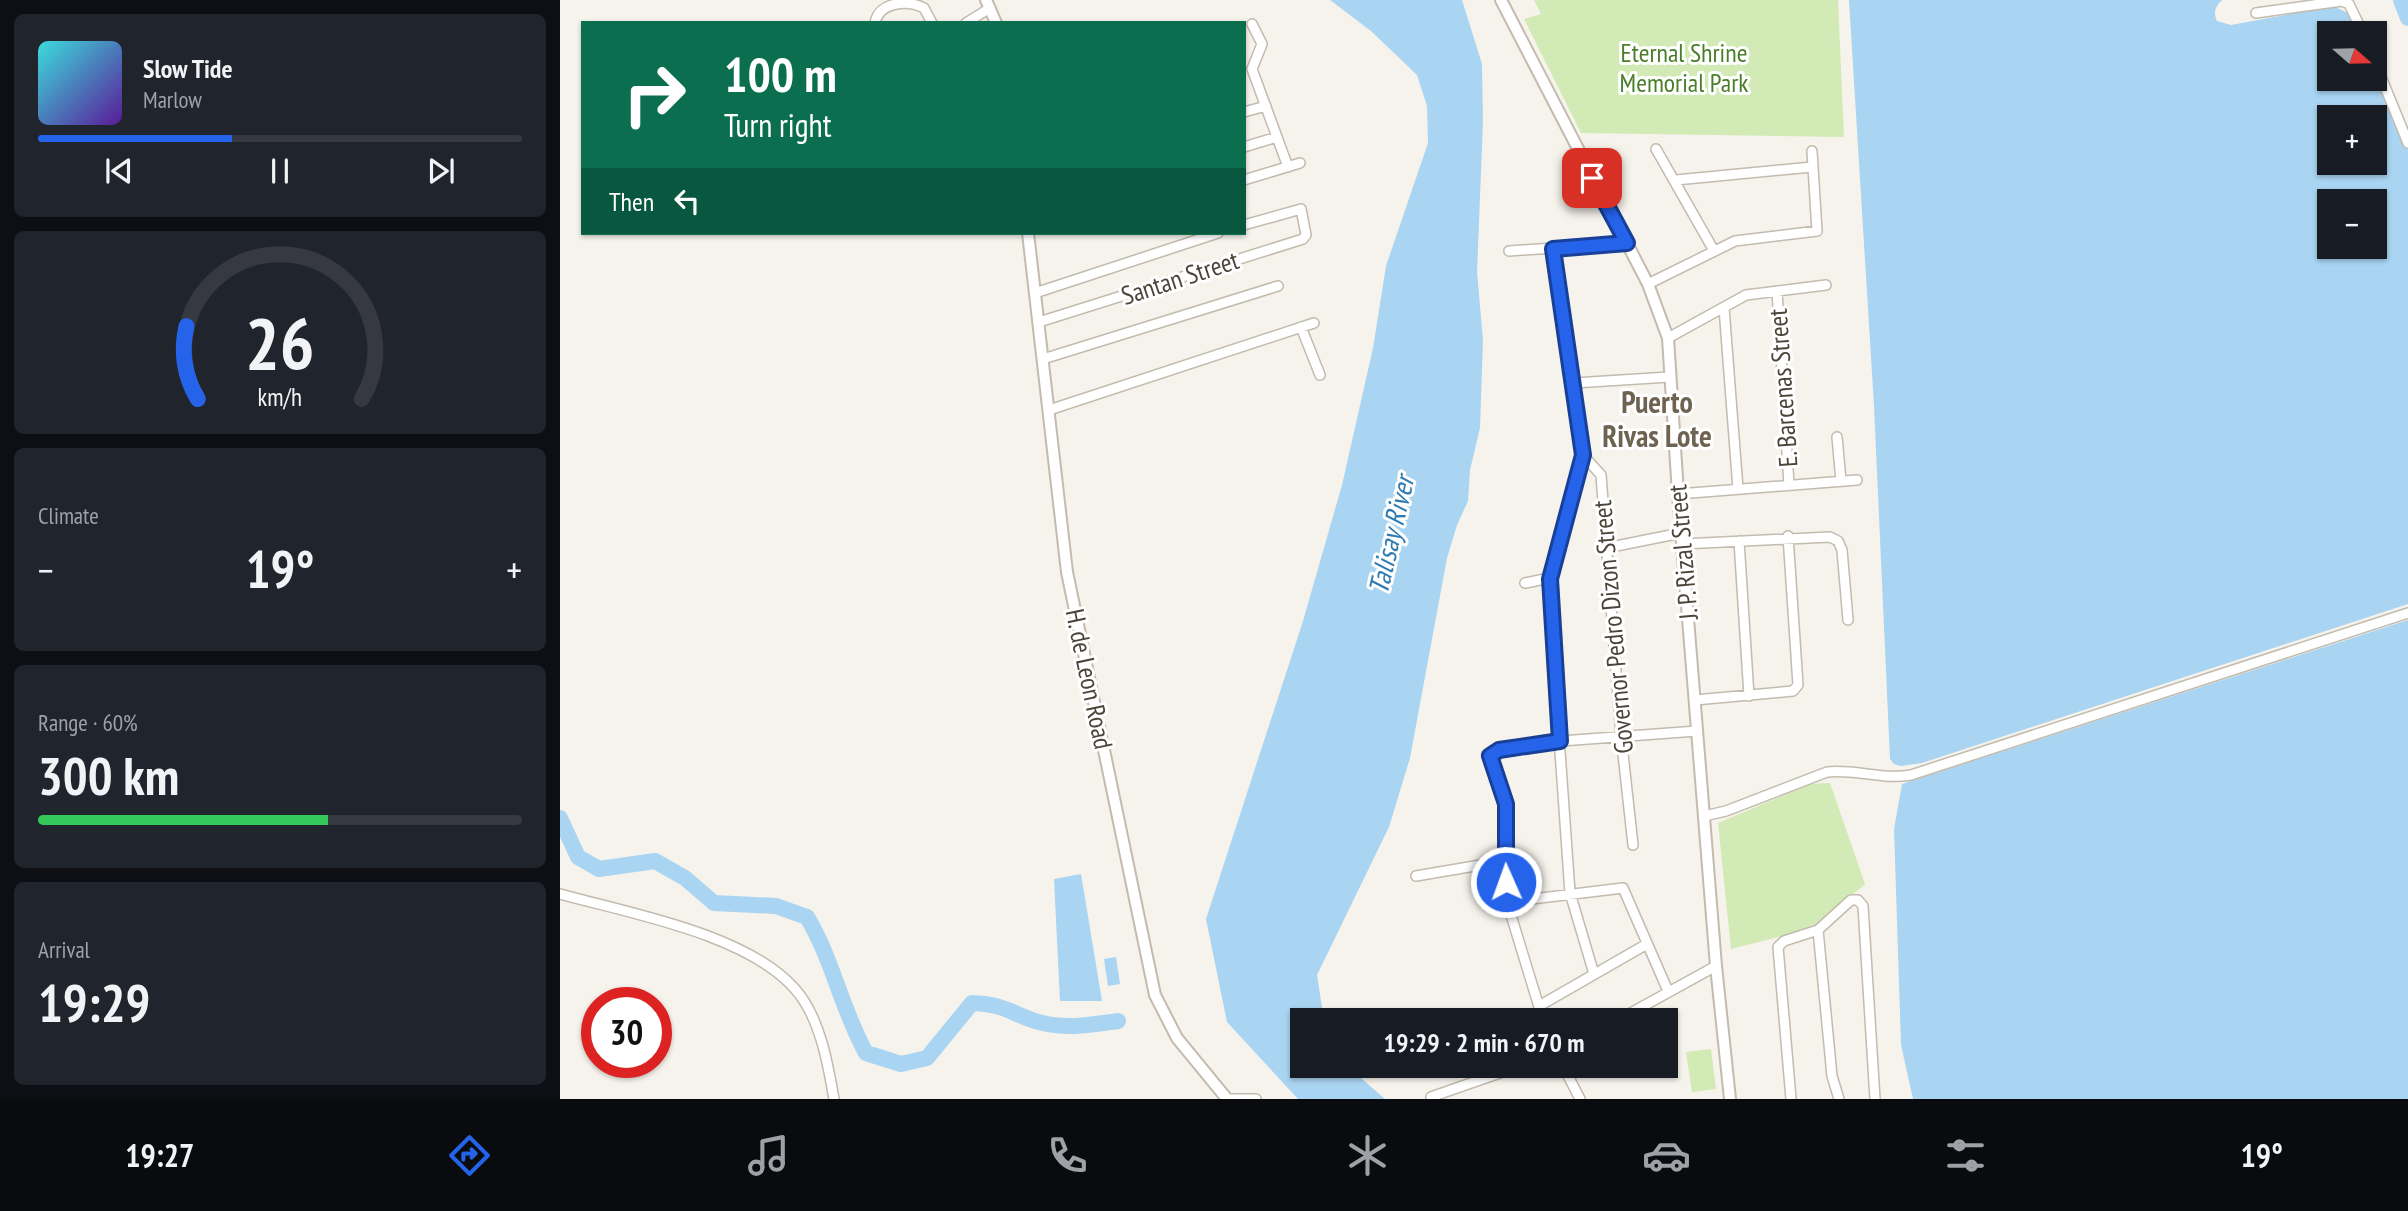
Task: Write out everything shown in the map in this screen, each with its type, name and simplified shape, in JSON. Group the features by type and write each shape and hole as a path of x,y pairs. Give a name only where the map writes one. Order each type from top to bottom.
{"street":[{"name":"J. P. Rizal Street","path":"1501,0 1648,284 1668,338 1681,538 1716,965 1730,1099"},
{"path":"875,21 877,12 884,7 905,2 925,8 931,21"},
{"path":"2256,13 2342,2 2349,4 2358,21"},
{"path":"968,21 988,4 995,21"},
{"path":"1252,24 1262,44 1252,66 1288,167"},
{"path":"1246,80 1256,77"},
{"path":"2387,91 2408,143"},
{"path":"1246,112 1266,106"},
{"path":"1246,147 1277,137"},
{"path":"1656,149 1713,249"},
{"path":"1648,284 1713,249 1761,236 1817,231 1812,151"},
{"path":"1246,179 1300,163"},
{"path":"1675,180 1812,167"},
{"name":"Santan Street","path":"1039,323 1303,239 1304,222 1301,209 1246,224"},
{"name":"H. de Leon Road","path":"1028,235 1067,572 1155,995 1177,1038 1227,1099"},
{"path":"1035,293 1212,235"},
{"path":"1509,251 1627,243"},
{"name":"Governor Pedro Dizon Street","path":"1553,249 1583,455 1601,475 1621,736 1633,845"},
{"path":"1668,338 1746,295 1826,285"},
{"path":"1043,359 1278,286"},
{"name":"E. Barcenas Street","path":"1777,291 1789,485"},
{"path":"1724,308 1738,489"},
{"path":"1049,410 1314,323"},
{"path":"1301,327 1320,374"},
{"path":"1574,383 1669,377"},
{"path":"1837,437 1841,481"},
{"path":"1583,455 1550,579 1570,893 1594,974"},
{"path":"1678,494 1857,480"},
{"path":"1606,548 1681,538 1739,541 1788,536 1830,537 1838,541 1842,550 1848,620"},
{"path":"1695,700 1793,691 1798,685 1788,536"},
{"path":"1739,541 1749,696"},
{"path":"1525,583 1550,579"},
{"path":"1704,816 1726,811 1827,772 1840,770 1891,779 1911,775 2408,613"},
{"path":"1647,944 1539,1006 1507,902 1504,861 1506,804 1490,756 1499,750 1560,741 1697,731"},
{"path":"1416,876 1504,861"},
{"path":"1507,902 1623,888 1668,991"},
{"path":"560,894 732,944 766,964 796,990 814,1024 834,1099"},
{"path":"1791,1099 1777,956 1784,941 1818,930 1851,900 1858,900 1863,906 1875,1099"},
{"path":"1818,930 1832,1076 1839,1099"},
{"path":"1640,1008 1716,965"},
{"path":"1431,1097 1448,1096 1491,1078"},
{"path":"1566,1099 1578,1097 1569,1078"},
{"path":"1227,1099 1256,1099"}],"green space":[{"name":"Eternal Shrine Memorial Park","path":"1534,0 1838,0 1844,137 1581,133 1524,19 1541,14"},
{"path":"1830,783 1865,884 1814,928 1731,949 1718,823 1810,784"},
{"path":"1711,1049 1716,1089 1692,1092 1686,1052"}],"water":[{"name":"Talisay River","path":"1330,0 1462,0 1482,64 1483,122 1477,272 1483,340 1480,428 1470,470 1468,501 1447,558 1410,758 1389,827 1317,975 1322,1008 1290,1008 1290,1078 1361,1078 1385,1099 1298,1099 1227,1022 1206,919 1303,621 1342,485 1373,348 1386,266 1428,143 1427,106 1417,75 1371,31"},
{"path":"1849,0 2222,0 2215,10 2217,21 2231,25 2333,6 2352,15 2354,21 2317,21 2317,91 2384,91 2408,150 2408,604 1922,763 1901,766 1890,759 1874,406"},
{"path":"2408,620 2408,1099 1913,1099 1901,1045 1894,829 1902,784"},
{"path":"1081,874 1102,1001 1060,1001 1054,879"},
{"path":"1116,957 1120,984 1108,986 1104,959"}],"waterway":[{"path":"2401,0 2408,18"},
{"path":"560,818 578,857 599,869 655,861 685,878 714,903 776,906 807,917 824,950 866,1053 901,1064 927,1058 972,1003 999,1007 1045,1024 1076,1026 1118,1021"}],"district":[{"name":"Puerto Rivas Lote","path":"1657,420"}],"route":[{"path":"1506,882 1506,804 1490,756 1499,750 1560,741 1550,616 1550,579 1583,455 1553,249 1627,243 1592,178"}]}
